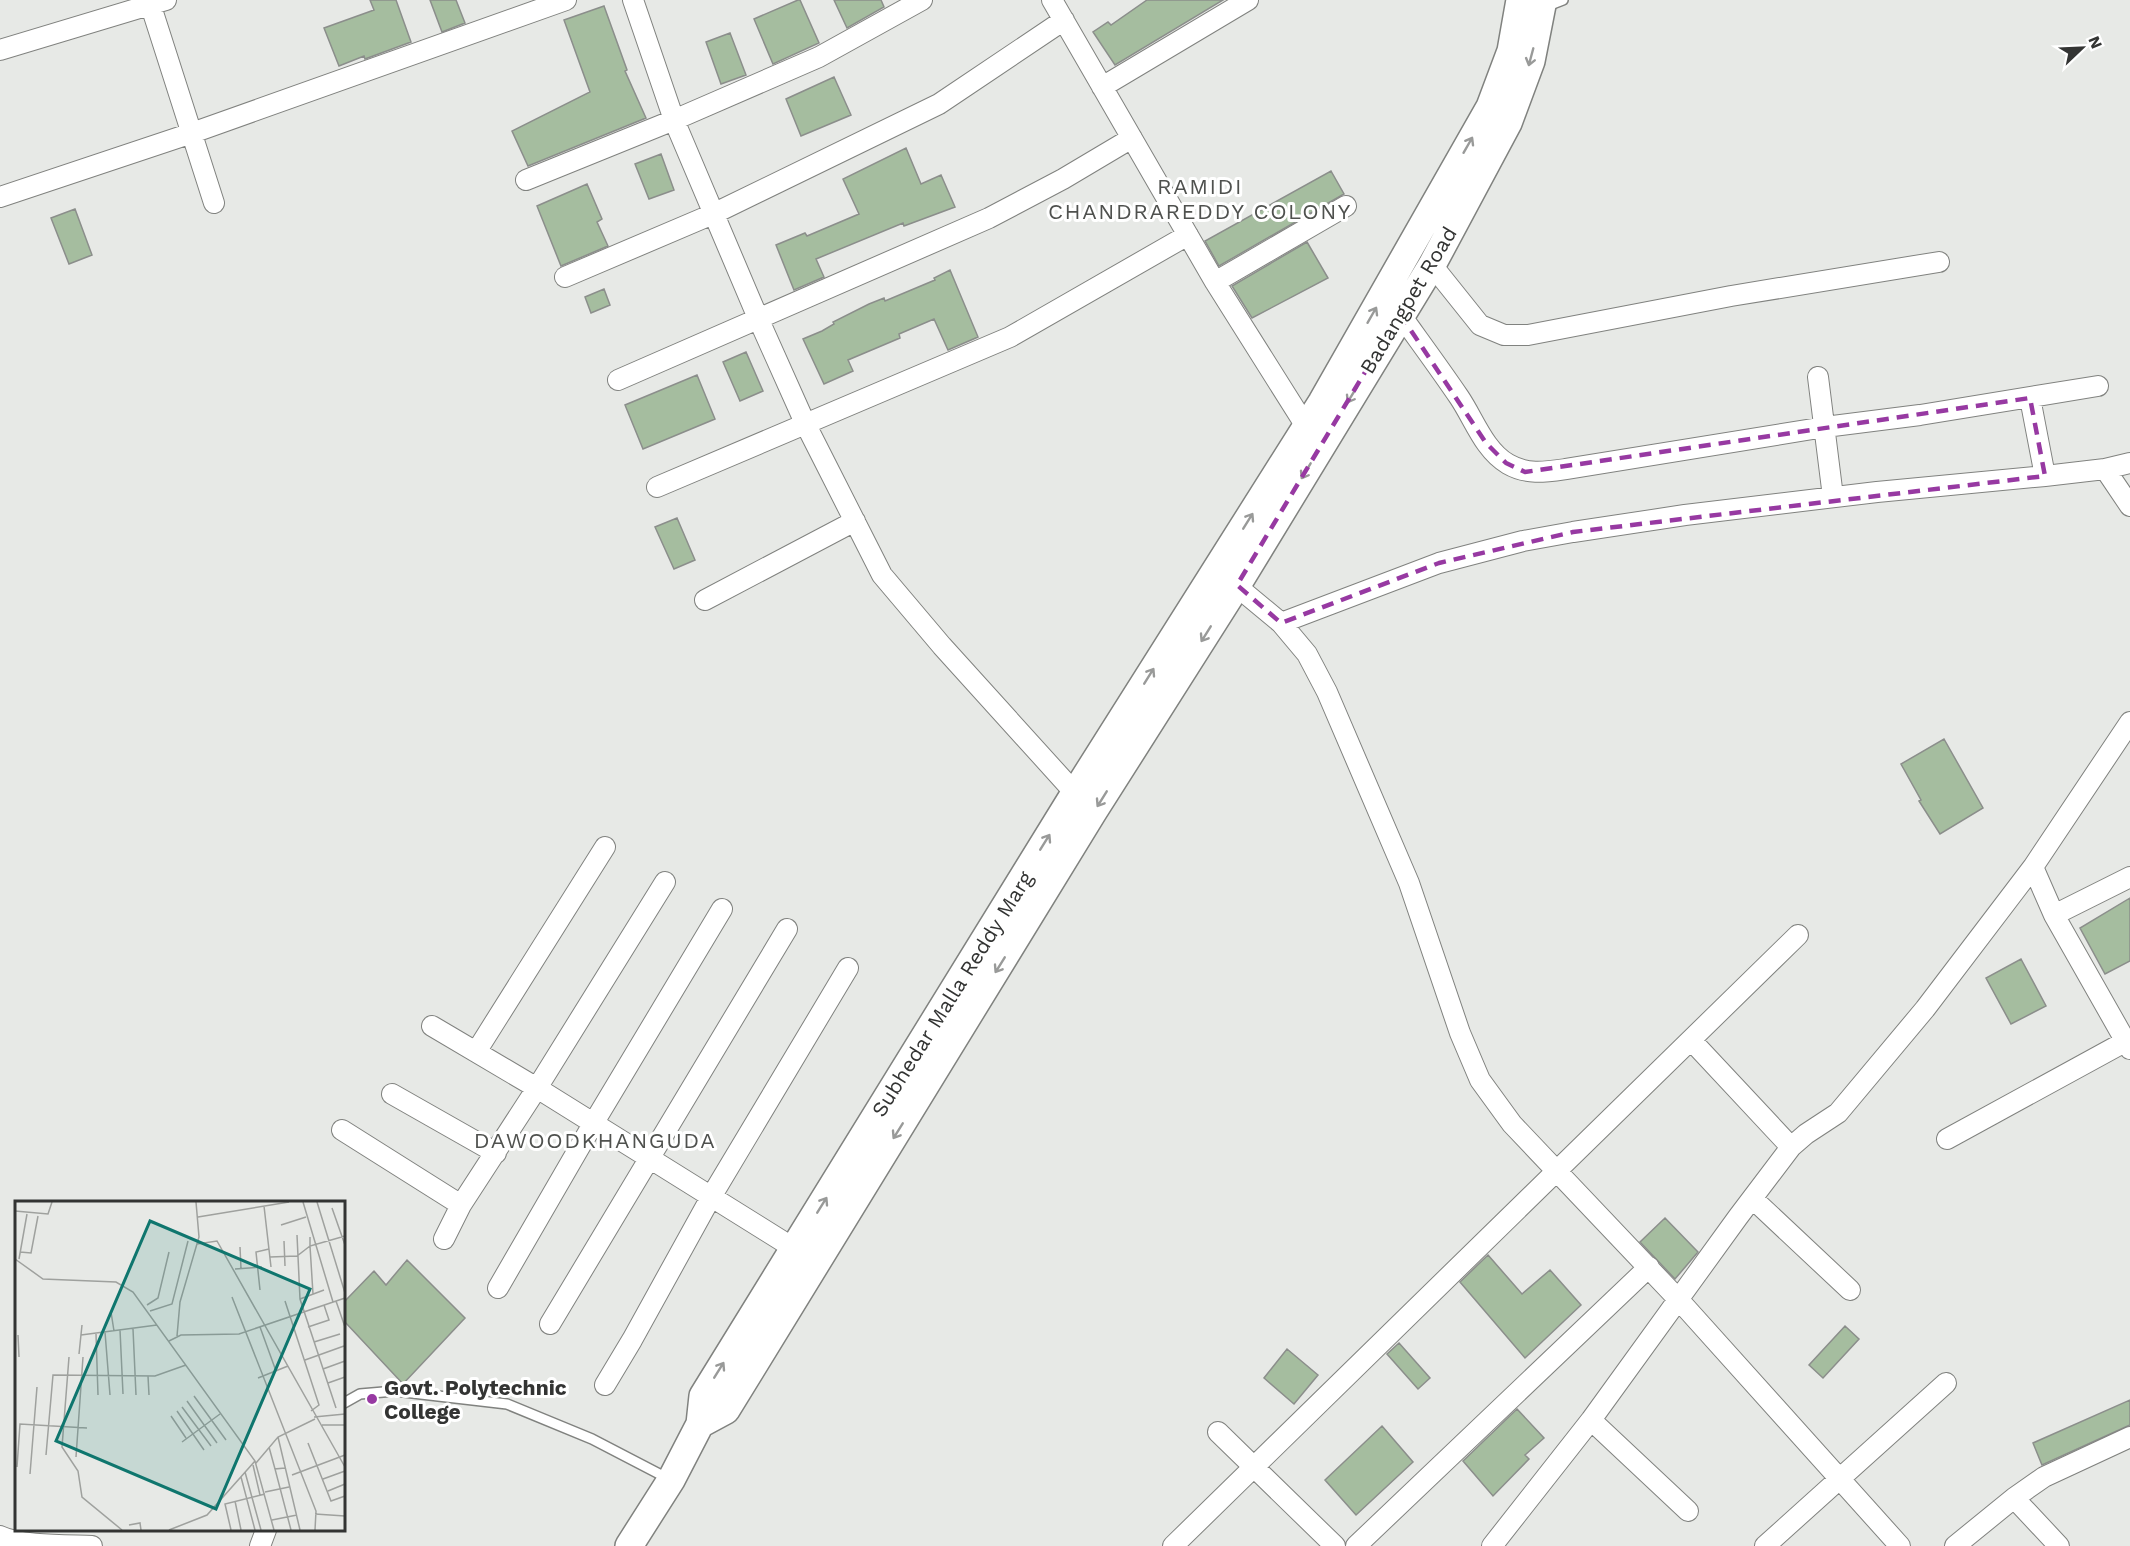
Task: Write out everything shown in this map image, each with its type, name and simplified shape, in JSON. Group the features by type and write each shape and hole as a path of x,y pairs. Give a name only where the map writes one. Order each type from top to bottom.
{"main road":[{"name":"Badangpet Road","path":"1227,577 1432,265 1508,123 1531,61 1542,2"},
{"name":"Badangpet Road","path":"1227,577 1307,428 1490,107 1511,51 1542,2"},
{"name":"Subhedar Malla Reddy Marg","path":"629,1546 671,1480 700,1424 703,1396 1076,793 1227,577"},
{"name":"Subhedar Malla Reddy Marg","path":"700,1424 726,1410 1093,813 1227,577"}],"street":[{"path":"0,197 192,133 566,0"},
{"path":"633,0 674,120 758,318 805,423 882,575 942,646 1076,793"},
{"path":"526,180 674,120 819,57 922,0"},
{"path":"1052,0 1215,282 1307,428"},
{"path":"1102,87 1248,0"},
{"path":"0,50 155,2 214,203"},
{"path":"565,277 713,214 939,104 1064,20"},
{"path":"618,380 989,218 1063,179 1132,138"},
{"path":"1215,282 1346,206"},
{"path":"657,486 1010,337 1188,235"},
{"path":"1432,265 1480,325 1504,335 1528,335 1731,296 1939,262"},
{"path":"1400,314 1461,400 1486,443 1506,463 1525,471 1542,472 1566,469 2098,386"},
{"path":"1818,377 1833,497"},
{"path":"2030,398 2045,476"},
{"path":"1281,623 1439,563 1523,542 1684,515 1833,497 2045,476 2105,469 2130,463"},
{"path":"2105,469 2130,506"},
{"path":"705,600 855,522"},
{"path":"1227,577 1281,623 1307,654 1327,692 1409,883 1460,1033 1480,1080 1512,1124 1649,1267 1900,1546"},
{"path":"1492,1546 1591,1420 1791,1147 1838,1113 1925,1009 2032,867 2130,722"},
{"path":"476,1052 605,847"},
{"path":"1947,1139 2129,1043 2054,915 2032,867"},
{"path":"2054,915 2130,877"},
{"path":"444,1239 461,1205 496,1153 665,882"},
{"path":"498,1288 722,909"},
{"path":"550,1324 787,929"},
{"path":"1173,1546 1798,935"},
{"path":"605,1385 711,1197 848,968"},
{"path":"432,1026 537,1088 795,1250"},
{"path":"1691,1040 1791,1147"},
{"path":"392,1094 496,1153"},
{"path":"342,1130 461,1205"},
{"path":"1753,1199 1850,1290"},
{"path":"1356,1546 1649,1267"},
{"path":"1765,1546 1840,1481 1946,1383"},
{"path":"1591,1420 1688,1511"},
{"path":"1218,1432 1335,1546"},
{"path":"1955,1546 2044,1477 2130,1437"},
{"path":"2014,1498 2059,1546"},
{"path":"260,1546 266,1531"},
{"path":"0,1536 31,1542 92,1546"}],"lane":[{"path":"345,1402 360,1394 395,1391 507,1404 592,1439 671,1480"}],"highlighted area":[{"path":"1400,314 1486,443 1506,463 1525,472 2030,398 2045,476 1573,532 1439,563 1281,623 1237,585"}],"building":[{"path":"370,0 396,0 411,42 339,66 324,28 374,10"},
{"path":"430,0 456,0 465,23 442,32"},
{"path":"798,0 819,43 773,64 754,19"},
{"path":"834,0 881,0 884,7 847,28"},
{"path":"1147,0 1223,0 1115,65 1093,32 1108,22 1111,25"},
{"path":"604,6 627,70 625,71 646,118 528,166 512,131 590,92 564,20"},
{"path":"730,33 746,75 721,84 706,42"},
{"path":"834,77 851,115 801,136 786,99"},
{"path":"906,148 921,184 941,175 955,207 904,226 903,223 816,259 824,277 794,290 776,245 805,233 807,236 859,214 843,179"},
{"path":"661,154 674,190 649,199 635,164"},
{"path":"1331,171 1344,194 1219,266 1205,241"},
{"path":"587,184 602,219 597,222 608,246 561,266 537,206"},
{"path":"75,209 92,255 69,264 51,218"},
{"path":"1307,242 1328,278 1252,318 1232,286"},
{"path":"950,270 978,337 948,350 934,319 899,334 900,338 848,360 853,371 824,384 803,339 822,331 834,324 833,322 869,304 884,298 885,301 935,280 934,278"},
{"path":"604,289 610,305 591,313 585,297"},
{"path":"746,352 763,391 740,401 723,362"},
{"path":"697,375 715,419 643,449 625,405"},
{"path":"677,518 695,560 674,569 655,527"},
{"path":"1944,739 1983,808 1940,834 1919,801 1921,800 1901,764"},
{"path":"2130,898 2130,961 2105,974 2080,928"},
{"path":"2021,959 2046,1006 2011,1024 1986,978"},
{"path":"1665,1218 1698,1252 1675,1279 1640,1242"},
{"path":"1488,1255 1522,1294 1550,1270 1581,1305 1525,1358 1460,1282"},
{"path":"407,1260 465,1318 403,1384 345,1322 345,1301 374,1271 386,1285"},
{"path":"1845,1326 1859,1339 1823,1378 1809,1365"},
{"path":"1399,1343 1430,1378 1418,1389 1387,1354"},
{"path":"1287,1349 1318,1375 1294,1404 1264,1378"},
{"path":"2130,1400 2130,1425 2042,1465 2033,1443"},
{"path":"1517,1409 1544,1438 1525,1455 1529,1459 1493,1496 1463,1461"},
{"path":"1382,1426 1413,1462 1356,1515 1325,1480"}],"place":[{"name":"Govt. Polytechnic College","path":"372,1399"}],"district":[{"name":"RAMIDI CHANDRAREDDY COLONY","path":"1200,198"},
{"name":"DAWOODKHANGUDA","path":"595,1140"}]}
